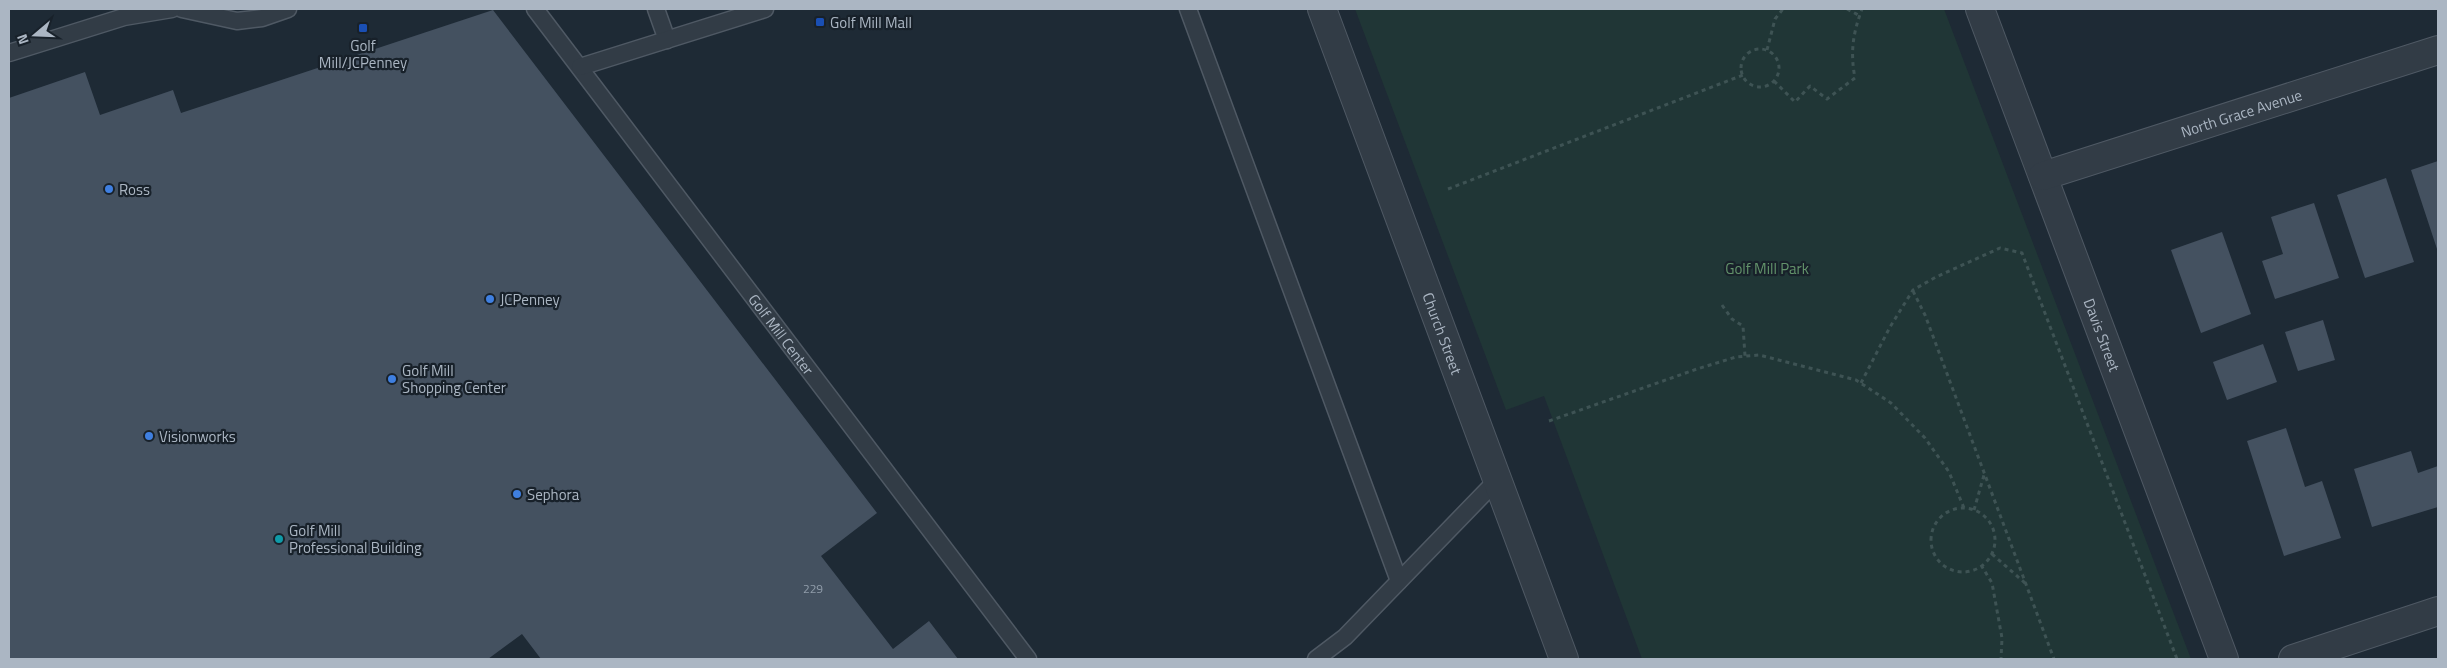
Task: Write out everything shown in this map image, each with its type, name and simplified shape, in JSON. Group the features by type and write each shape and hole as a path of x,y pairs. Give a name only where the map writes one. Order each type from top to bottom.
{"street":[{"name":"Church Street","path":"1322,9 1564,659"},
{"name":"Davis Street","path":"1980,9 2224,659"},
{"name":"North Grace Avenue","path":"2043,176 2438,50"},
{"path":"2293,659 2438,611"}],"lane":[{"path":"9,53 124,17 172,9"},
{"path":"182,9 237,21 262,18 288,9"},
{"name":"Golf Mill Center","path":"535,9 1028,659"},
{"path":"656,9 667,40"},
{"path":"580,67 765,9"},
{"path":"1188,9 1399,581"},
{"path":"1316,659 1345,637 1496,480"}],"path":[{"path":"1767,50 1776,18 1783,9"},
{"path":"1847,9 1860,16"},
{"path":"1774,81 1795,102 1810,86 1827,99 1855,78 1851,58 1862,9"},
{"path":"1755,50 1767,50 1779,64 1778,76 1774,81 1763,87 1751,85 1743,75 1742,63 1745,57 1755,50"},
{"path":"1448,189 1743,75"},
{"path":"1861,383 1890,327 1913,290 1936,277 2000,248 2022,253 2177,659"},
{"path":"1913,290 1925,315 2054,659"},
{"path":"1722,305 1732,319 1743,326 1745,356"},
{"path":"1549,421 1697,369 1745,356 1759,355 1861,383 1891,403 1925,438 1948,472 1964,508"},
{"path":"1974,510 1985,474"},
{"path":"1964,508 1974,510 1990,524 1994,533 1992,554 1982,565 1967,572 1957,572 1943,565 1933,553 1930,542 1936,522 1944,514 1964,508"},
{"path":"1992,554 2026,584"},
{"path":"1982,565 1992,583 2002,638 2001,659"}],"green space":[{"name":"Golf Mill Park","path":"1355,9 1944,9 2191,659 1642,659 1544,396 1506,410"}],"building":[{"name":"Golf Mill Shopping Center","path":"493,10 877,513 821,556 893,649 929,621 958,659 541,659 522,634 488,659 9,659 9,98 85,72 100,115 173,90 181,113"},
{"path":"2438,161 2438,252 2411,170"},
{"path":"2386,178 2414,262 2365,278 2337,195"},
{"path":"2314,203 2339,278 2275,299 2262,261 2283,254 2271,217"},
{"path":"2222,232 2251,314 2201,333 2171,250"},
{"path":"2323,320 2335,360 2298,371 2285,332"},
{"path":"2263,344 2277,382 2227,400 2213,362"},
{"path":"2286,428 2305,487 2322,481 2341,538 2284,556 2247,441"},
{"path":"2411,451 2418,473 2438,466 2438,507 2372,527 2354,469"}],"place":[{"name":"Golf Mill Mall","path":"820,22"},
{"name":"Golf Mill/JCPenney","path":"363,28"},
{"name":"Ross","path":"109,189"},
{"name":"JCPenney","path":"490,299"},
{"name":"Golf Mill Shopping Center","path":"392,379"},
{"name":"Visionworks","path":"149,436"},
{"name":"Sephora","path":"517,494"},
{"name":"Golf Mill Professional Building","path":"279,539"}]}
